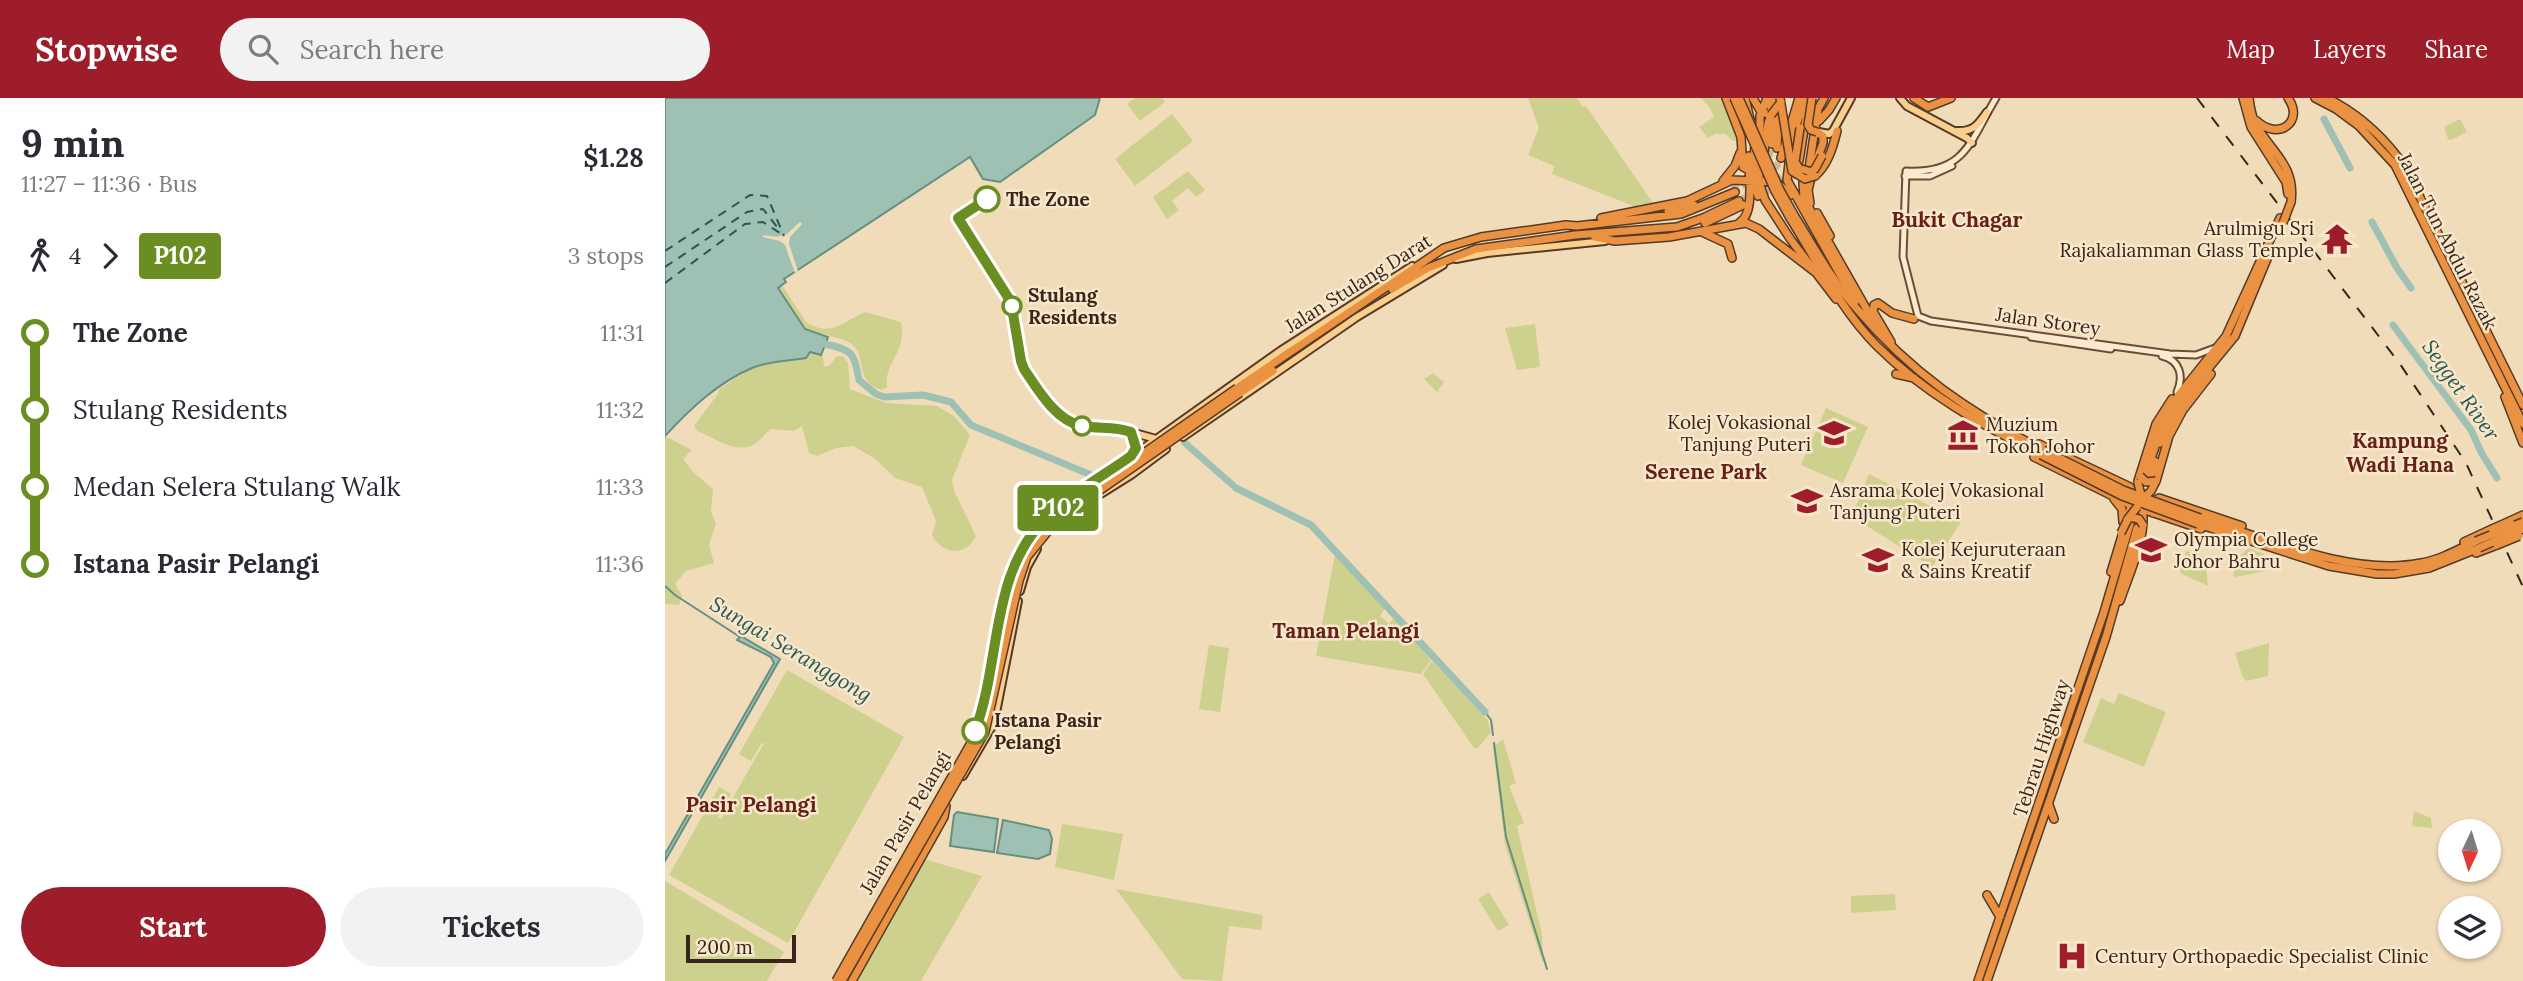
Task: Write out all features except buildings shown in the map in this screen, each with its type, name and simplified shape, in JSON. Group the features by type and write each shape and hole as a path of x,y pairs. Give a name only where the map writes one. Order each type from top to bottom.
{"highway":[{"path":"1726,98 1735,106 1762,100 1776,107 1779,129 1774,146 1762,100"},
{"path":"1726,98 1738,125 1742,165 1756,176 1781,185 1799,203"},
{"path":"1734,98 1775,191 1846,296 1917,371 1946,394 2042,453"},
{"path":"1781,158 1799,98"},
{"path":"1569,225 1687,201 1732,180 1781,170 1801,108 1809,98"},
{"path":"1809,98 1808,125 1811,130 1817,126 1836,98"},
{"path":"1799,161 1809,98"},
{"path":"1824,98 1818,109 1817,126 1803,186 1806,204 1894,348"},
{"path":"1817,126 1830,98"},
{"path":"1914,98 1928,107 1951,98"},
{"path":"2243,98 2249,121 2286,182 2289,202"},
{"path":"2146,478 2165,417 2218,346 2236,317 2289,202 2292,182 2289,174 2283,161 2255,124 2249,98"},
{"path":"2253,115 2270,130 2282,129 2294,116 2292,103 2288,98"},
{"name":"Jalan Tun Abdul Razak","path":"2315,98 2336,109 2358,126 2395,166 2523,424"},
{"name":"Jalan Tun Abdul Razak","path":"2327,98 2365,122 2385,141 2405,167 2523,405"},
{"path":"2337,98 2351,107 2365,122"},
{"path":"1736,225 1748,215 1749,196 1771,116 1762,100"},
{"path":"1762,100 1771,116"},
{"path":"1762,100 1750,118 1758,196 1790,243 1877,346 1915,378 1993,435 2112,497 2136,501 2159,498 2284,540 2313,557"},
{"path":"1756,176 1762,100"},
{"path":"1762,100 1792,171 1805,179 1815,176 1823,169 1837,131"},
{"path":"1762,100 1780,190 1792,217 1849,312"},
{"path":"1801,108 1795,162 1799,168 1811,172 1837,131"},
{"path":"1817,126 1823,136 1823,143 1809,183 1809,201 1881,334"},
{"path":"1720,184 1735,166 1742,147"},
{"path":"1789,152 1787,176 1799,203 1842,278 1873,316"},
{"path":"1794,176 1811,156"},
{"path":"1732,180 1744,187 1749,196"},
{"name":"Jalan Stulang Darat","path":"1426,260 1444,248 1463,242 1569,225 1681,214 1734,191"},
{"path":"844,981 985,732 1022,571 1030,552 1053,525 1104,487 1409,279 1453,256 1476,248 1703,223 1741,203"},
{"path":"1575,235 1615,240 1669,237 1746,223 1753,225 1760,235 1770,237 1815,272"},
{"path":"1702,232 1728,244 1732,258"},
{"path":"2186,507 2166,497 2159,489 2161,466 2169,436 2183,410 2215,369 2242,324 2262,251"},
{"path":"834,981 977,734 1015,577 1023,554 1037,533 1051,519 1114,473 1426,260"},
{"path":"1873,316 1874,305 1878,303 1892,313 1914,318"},
{"path":"2121,533 2179,404 2222,355"},
{"path":"2500,358 2523,396"},
{"path":"2497,373 2523,443"},
{"path":"1896,374 1915,378"},
{"path":"2136,501 2151,491 2146,478 2152,436 2161,414 2177,392 2191,380"},
{"path":"1968,416 2122,496 2198,524 2362,572 2394,574 2429,568 2497,545 2522,533"},
{"path":"2003,430 2049,448 2118,482 2136,501 2153,513 2257,548 2313,557"},
{"path":"2118,482 2146,478 2161,466"},
{"path":"2099,624 2121,533 2123,512 2112,497"},
{"path":"2153,513 2150,509 2152,502 2159,498"},
{"path":"2136,501 2137,526"},
{"path":"2405,566 2523,515"},
{"path":"2121,533 2129,517 2136,517 2140,538"},
{"path":"2106,637 2140,538 2152,520 2175,521"},
{"path":"2429,568 2523,522"},
{"name":"Tebrau Highway","path":"1978,981 2099,624 2137,526"},
{"name":"Tebrau Highway","path":"1987,981 2106,637 2137,526"},
{"path":"2338,564 2405,566 2428,562 2522,533"},
{"path":"2049,804 2055,820"},
{"path":"852,981 944,817 946,806"},
{"path":"1987,895 2000,918"},
{"path":"2006,924 2017,917"}],"main road":[{"path":"1817,126 1826,134 1833,131 1852,98"},
{"path":"1837,131 1852,98"},
{"path":"1902,98 1905,104 1920,113 1973,139"},
{"path":"1952,131 1972,130 1998,98"},
{"path":"1978,327 1930,321 1918,316 1902,251 1906,173 1941,168 1956,159 1973,139 1998,98"},
{"path":"1973,139 1987,113"},
{"name":"Jalan Stulang Darat","path":"1161,452 1357,317 1454,260 1513,250 1615,240"},
{"name":"Jalan Stulang Darat","path":"1147,448 1280,351 1398,274 1426,260"},
{"name":"Jalan Storey","path":"1978,327 2185,355 2206,352 2218,346"},
{"name":"Jalan Storey","path":"1978,327 2170,358 2181,375 2177,392"},
{"path":"1131,456 1136,448 1131,432 1157,439"},
{"path":"1088,502 1141,464 1147,448 1161,452"},
{"name":"Jalan Pasir Pelangi","path":"834,981 975,731 991,672 1006,588 1020,549 1046,517 1069,497 1147,448"},
{"name":"Jalan Pasir Pelangi","path":"844,981 993,723 1018,600 1027,566 1033,555 1044,538 1088,502 1102,495 1161,452"},
{"path":"1020,549 1033,555"},
{"path":"1015,559 1027,566"}],"green space":[{"path":"1135,98 1162,98 1165,102 1140,121 1127,104"},
{"path":"1528,98 1577,98 1583,107 1586,106 1653,203 1636,207 1552,174 1554,166 1528,155 1539,128"},
{"path":"1701,98 1723,98 1734,124 1737,141 1726,134 1715,134 1708,138 1699,127 1714,117"},
{"path":"1172,114 1193,141 1135,186 1115,159"},
{"path":"2460,119 2467,132 2448,139 2444,127"},
{"path":"1188,171 1205,190 1196,197 1188,188 1172,201 1179,210 1167,219 1153,197"},
{"path":"782,285 806,322 815,327 837,327 865,312 901,322 901,342 889,370 887,387 881,390 872,386 864,375 857,351 849,342 805,329 778,288"},
{"path":"1535,324 1540,367 1517,370 1505,328"},
{"path":"810,351 823,356 824,366 829,366 837,356 844,357 848,363 850,389 886,403 937,406 954,416 970,435 952,480 955,493 976,536 966,548 948,550 936,542 932,535 936,521 922,487 895,478 874,458 853,446 836,448 817,456 809,453 802,426 794,431 771,429 755,444 740,448 697,431 694,426 719,389 752,368 806,358"},
{"path":"1433,373 1444,382 1437,392 1424,379"},
{"path":"1826,408 1868,427 1843,483 1801,465"},
{"path":"665,436 692,450 683,459 693,472 713,489 711,512 716,523 709,545 714,563 686,571 675,584 682,596 679,605 665,604"},
{"path":"1869,474 1961,522 1932,567 1859,521 1855,509"},
{"path":"2248,548 2264,554 2266,571 2235,577 2233,575 2237,559"},
{"path":"2186,551 2205,557 2208,586 2180,573"},
{"path":"1335,554 1385,608 1380,616 1389,624 1395,617 1431,660 1421,674 1316,656"},
{"path":"2269,643 2268,676 2247,681 2243,678 2235,653"},
{"path":"1209,645 1229,648 1220,712 1199,709"},
{"path":"1432,661 1487,719 1491,732 1478,748 1474,748 1423,674"},
{"path":"787,670 904,737 788,943 669,875 719,787 731,794 718,817 721,819 764,743 751,761 739,754"},
{"path":"2119,693 2166,712 2144,767 2083,742 2101,698 2114,704"},
{"path":"1503,739 1516,783 1509,786 1524,823 1517,826 1542,935 1543,964 1505,845 1493,747"},
{"path":"2414,811 2431,818 2432,828 2412,826"},
{"path":"1062,824 1123,834 1114,880 1055,867"},
{"path":"924,859 982,876 921,981 853,981"},
{"path":"665,881 784,952 767,981 665,981"},
{"path":"1116,889 1263,915 1261,930 1229,926 1222,981 1182,979"},
{"path":"1489,892 1509,925 1498,931 1478,899"},
{"path":"1895,894 1896,910 1851,913 1851,896"}],"shaded area":[{"path":"665,98 1100,98 1095,115 1000,182 983,179 970,157 784,279 786,282 778,288 805,329 828,337 821,355 810,352 806,358 765,364 739,374 705,398 665,436"},
{"path":"741,636 780,659 665,861 665,854 774,663 771,657 737,640"},
{"path":"957,812 998,819 994,852 950,846 954,815"},
{"path":"1003,820 1049,830 1052,839 1050,854 1038,859 997,853"}],"pier":[{"path":"800,222 802,224 790,237 789,244 798,271 795,273 785,245 763,235 776,237 787,234"}],"waterway":[{"name":"Segget River","path":"2324,119 2350,168"},
{"name":"Segget River","path":"2372,222 2411,288"},
{"name":"Segget River","path":"2393,325 2471,430 2497,478"},
{"path":"825,344 851,354 859,380 876,394 884,397 923,395 951,402 971,425 1096,477"},
{"path":"1185,443 1236,488 1311,525 1485,712"},
{"name":"Sungai Seranggong","path":"665,586 740,637"},
{"path":"1485,712 1491,720 1493,735"},
{"path":"1494,743 1506,837 1547,969"}],"ferry route":[{"path":"665,251 750,195 767,196 784,236"},
{"path":"665,267 747,212 763,209 781,232"},
{"path":"665,283 745,224 763,222 783,235"}],"tunnel":[{"path":"1732,189 1761,174 1772,144"},
{"path":"1770,178 1781,158"},
{"path":"1739,201 1790,172"},
{"path":"1746,204 1794,176"}],"railway":[{"path":"2197,98 2400,364 2466,463 2523,587"}],"bus line":[{"name":"P102","path":"975,731 991,672 1006,588 1020,549 1046,517 1069,497 1131,456 1136,448 1131,432 1117,428 1081,426 1067,421 1056,412 1024,369 1011,302 958,218 987,199"}],"place":[{"name":"The Zone","path":"987,199"},
{"name":"Arulmigu Sri Rajakaliamman Glass Temple","path":"2337,239"},
{"name":"Stulang Residents","path":"1012,306"},
{"name":"Kolej Vokasional Tanjung Puteri","path":"1834,433"},
{"name":"Muzium Tokoh Johor","path":"1963,435"},
{"name":"Asrama Kolej Vokasional Tanjung Puteri","path":"1807,501"},
{"name":"Olympia College Johor Bahru","path":"2151,550"},
{"name":"Kolej Kejuruteraan & Sains Kreatif","path":"1878,560"},
{"name":"Istana Pasir Pelangi","path":"975,731"},
{"name":"Century Orthopaedic Specialist Clinic","path":"2072,956"}],"district":[{"name":"Bukit Chagar","path":"1957,219"},
{"name":"Kampung Wadi Hana","path":"2400,452"},
{"name":"Serene Park","path":"1706,471"},
{"name":"Taman Pelangi","path":"1346,630"},
{"name":"Pasir Pelangi","path":"751,804"}]}
